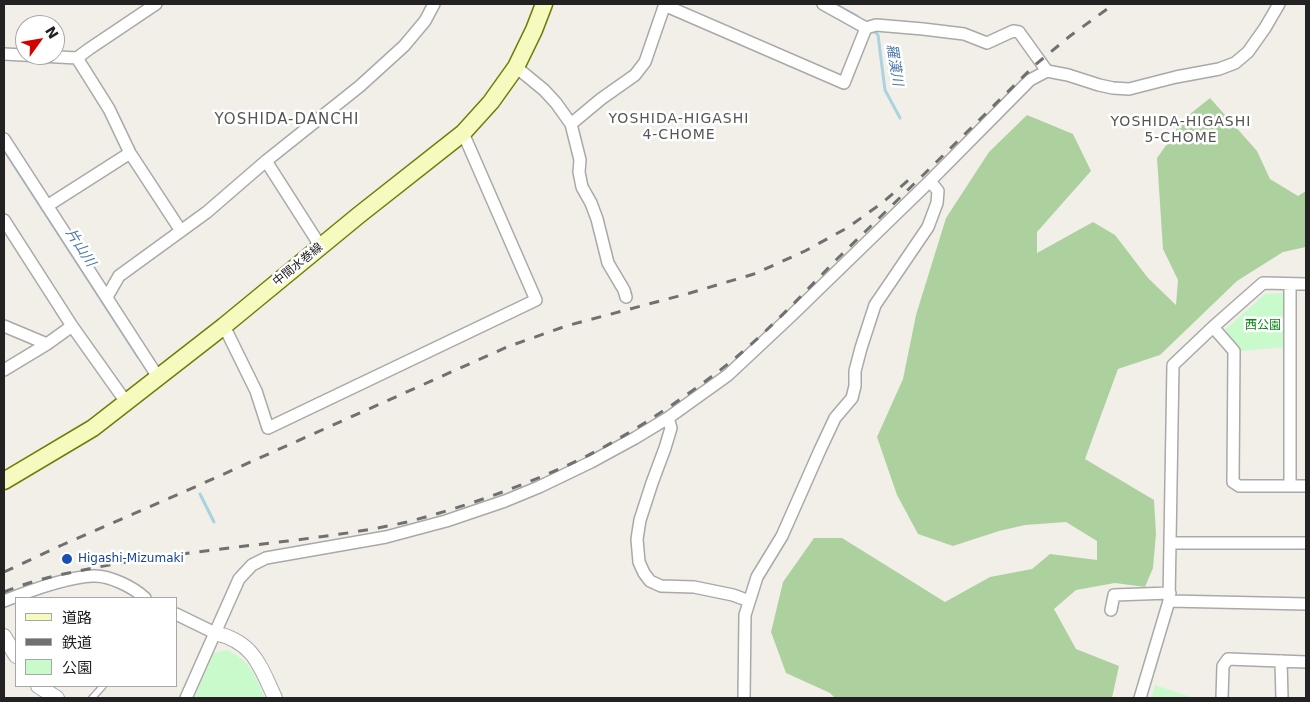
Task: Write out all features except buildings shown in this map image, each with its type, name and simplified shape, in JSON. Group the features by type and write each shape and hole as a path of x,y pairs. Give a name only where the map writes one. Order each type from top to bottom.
{"main road":[{"name":"中間水巻線","path":"4,480 93,428 224,326 463,133 491,102 516,67 544,4"}],"street":[{"path":"4,54 77,58 156,4"},
{"path":"107,297 118,276 207,212 266,161 360,86 404,46 434,4"},
{"path":"823,4 866,28 876,25 964,34 987,43 1013,31 1018,32 1047,71"},
{"path":"186,698 238,579 252,565 266,558 386,538 446,521 505,501 592,462 636,438 668,418 728,375 791,316 1030,80 1047,71 1068,75 1098,85 1129,89 1176,77 1219,69 1235,63 1248,52 1279,4"},
{"path":"571,124 601,98 635,76 645,62 665,5 844,83 866,28"},
{"path":"77,58 109,109 130,152 181,231"},
{"path":"516,67 544,90 571,124 580,160 579,172 582,187 597,219 608,263 624,290 626,297"},
{"path":"224,326 256,391 268,428 536,300 463,133"},
{"path":"4,139 158,378"},
{"path":"47,206 130,152"},
{"path":"266,161 321,247"},
{"path":"744,698 745,615 757,577 782,536 835,418 852,398 855,386 855,371 875,305 928,226 937,203 938,191 930,180"},
{"path":"4,220 72,326 126,402"},
{"path":"1140,698 1170,597 1173,365 1263,283 1306,284"},
{"path":"1290,284 1290,486"},
{"path":"4,326 47,344"},
{"path":"4,370 47,344 72,326"},
{"path":"1213,327 1234,351 1233,482 1239,486 1306,486"},
{"path":"668,418 670,428 665,448 643,511 637,539 639,562 650,581 661,586 694,588 733,595 749,601"},
{"path":"1171,542 1306,543"},
{"path":"15,597 58,583 94,576 116,581 135,590 144,597"},
{"path":"1111,610 1114,595 1306,604"},
{"path":"178,615 215,633 229,636 248,649 258,663 276,698"},
{"path":"4,636 15,654"},
{"path":"1222,698 1223,666 1228,659 1306,662"},
{"path":"1281,662 1282,698"},
{"path":"40,687 57,698"}],"lane":[{"path":"92,698 102,687"}],"green space":[{"path":"1210,98 1257,151 1270,179 1298,196 1306,191 1306,247 1283,252 1237,281 1160,355 1118,369 1085,459 1154,500 1156,534 1153,568 1145,587 1115,583 1076,590 1054,609 1076,649 1119,666 1112,698 835,698 830,693 786,673 771,632 783,582 814,538 842,538 945,602 990,577 1032,569 1050,554 1097,560 1097,541 1066,522 1025,525 999,531 953,546 918,534 897,495 877,437 903,379 916,315 946,218 989,152 1027,115 1073,134 1091,171 1037,232 1037,253 1093,222 1115,235 1148,278 1176,305 1178,280 1163,249 1157,158 1180,122"},
{"name":"西公園","path":"1282,293 1286,300 1285,347 1240,351 1227,335 1226,329 1265,294"},
{"path":"228,650 242,660 251,670 265,698 194,698 214,653"},
{"path":"1155,685 1191,697 1217,698 1151,698"}],"waterway":[{"name":"羅漢川","path":"835,4 857,16"},
{"name":"羅漢川","path":"873,30 878,35 885,90 900,118"},
{"name":"片山川","path":"4,150 138,357"},
{"name":"片山川","path":"200,494 214,522"}],"railway":[{"path":"4,592 42,579 109,565 333,535 407,522 447,511 508,490 566,466 606,446 645,423 683,397 719,371 750,345 1035,65 1070,36 1114,4"},
{"path":"4,572 507,347 566,326 754,274 805,251 847,228 882,203 912,177"}],"place":[{"name":"Higashi-Mizumaki","path":"67,559"}],"district":[{"name":"YOSHIDA-DANCHI","path":"287,120"},
{"name":"YOSHIDA-HIGASHI 4-CHOME","path":"679,128"},
{"name":"YOSHIDA-HIGASHI 5-CHOME","path":"1181,130"}]}
